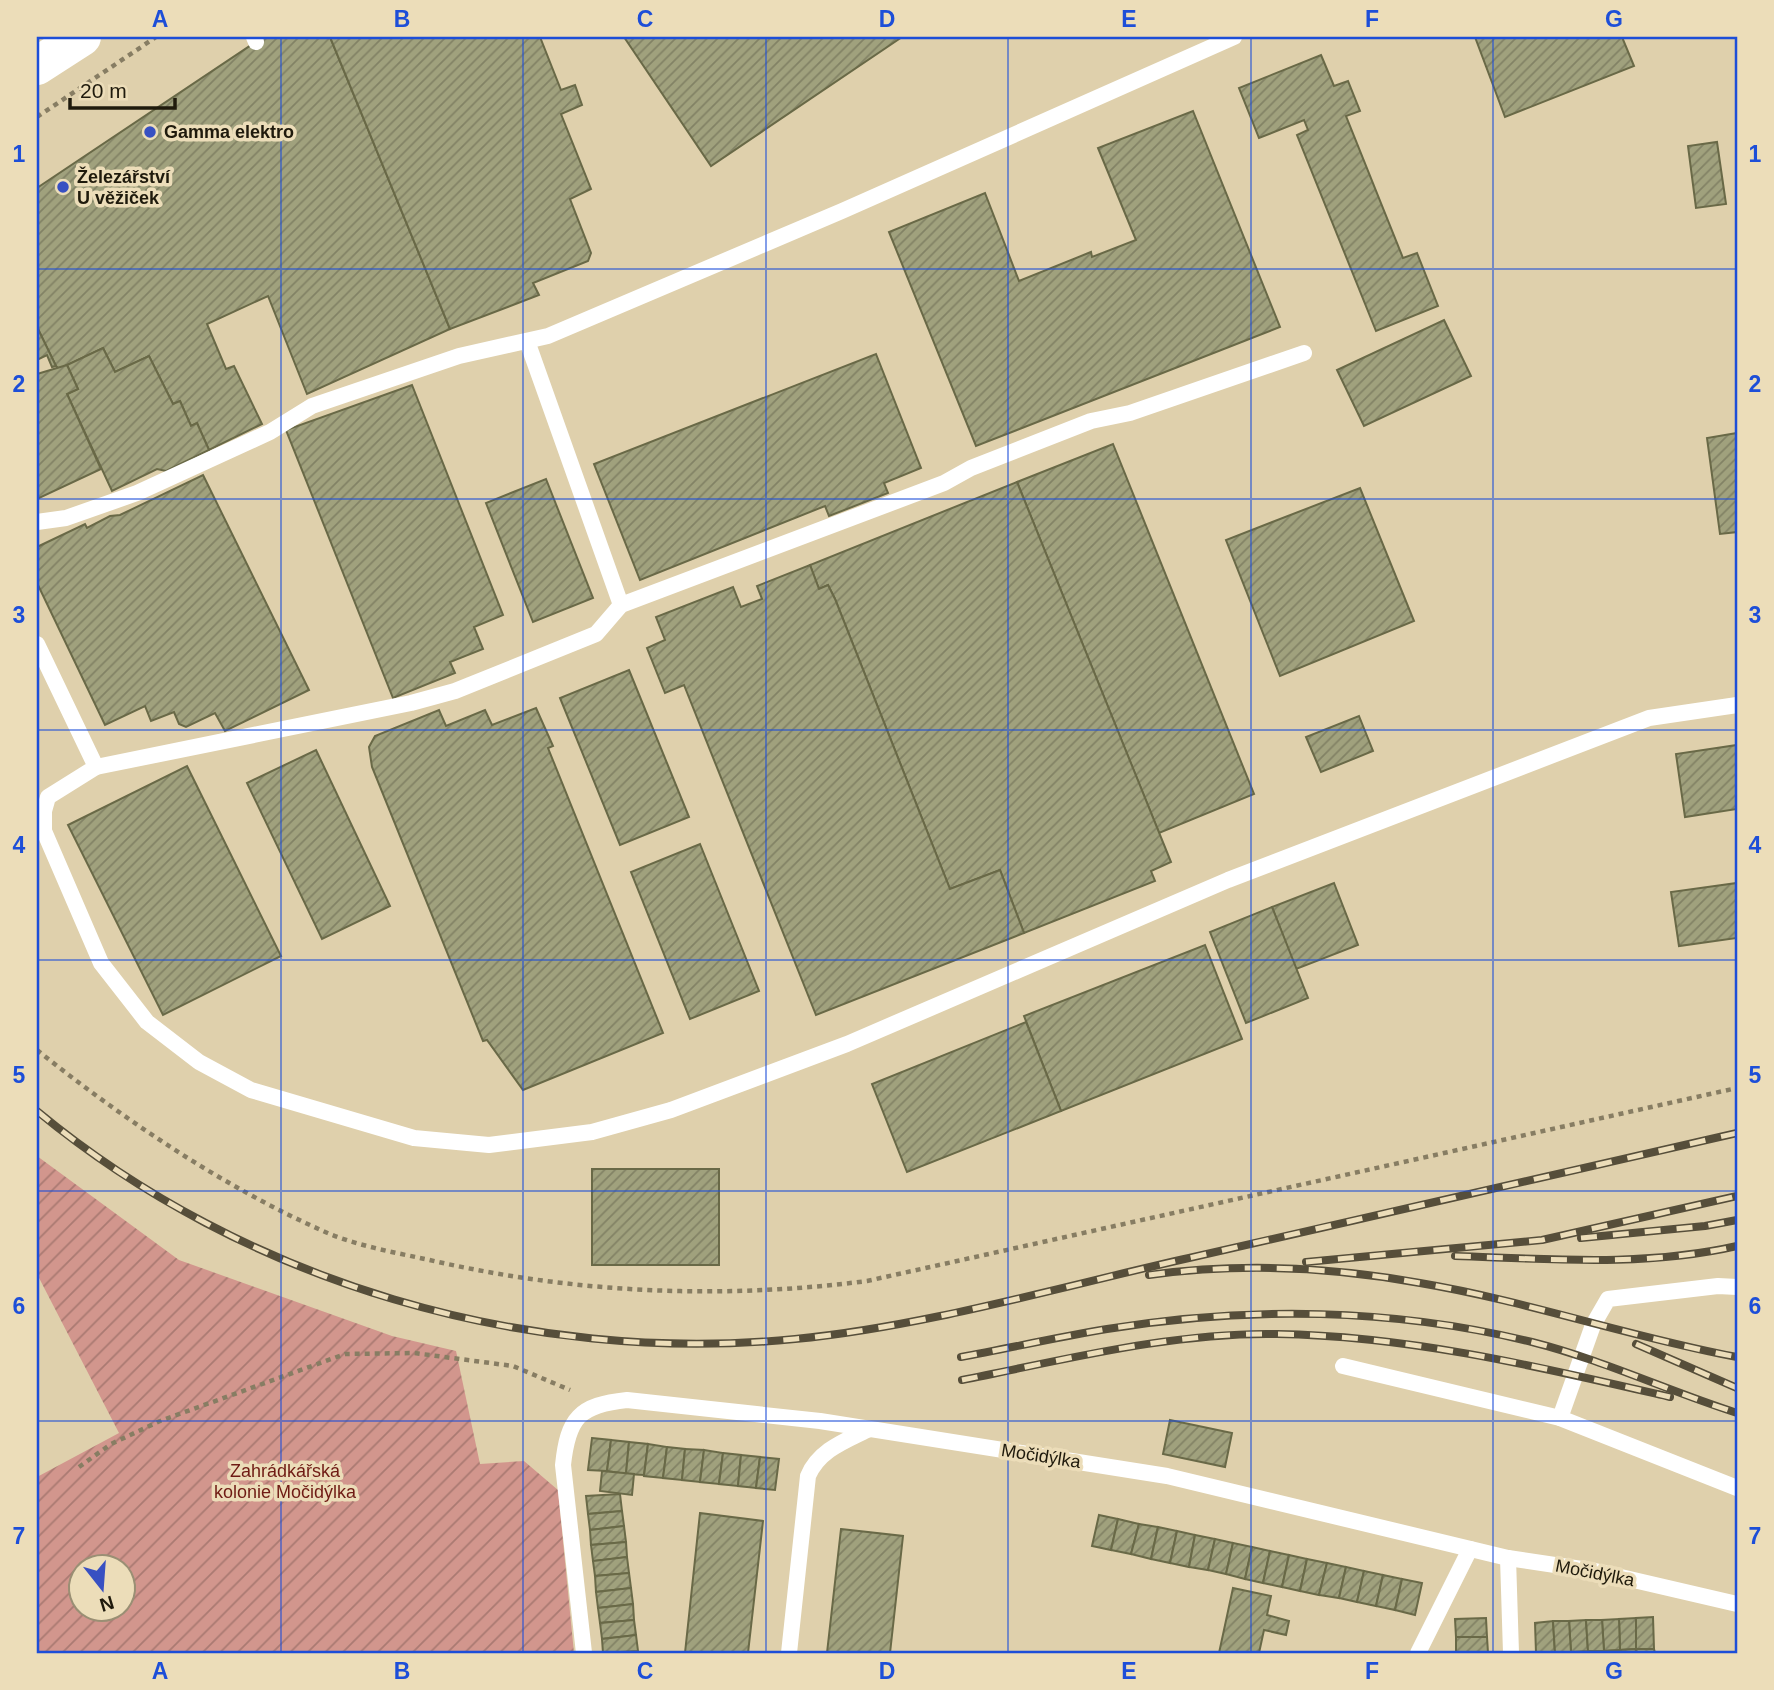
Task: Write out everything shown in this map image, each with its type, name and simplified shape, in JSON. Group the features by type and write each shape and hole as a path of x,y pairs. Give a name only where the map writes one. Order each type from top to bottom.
{"street":[{"path":"37,66 82,37"}],"lane":[{"path":"37,522 66,518 137,493 271,432 312,406 459,356 548,337 842,211 1234,37"},
{"path":"527,341 621,605"},
{"path":"1304,353 1130,413 1091,421 971,468 944,483 621,605 596,634 455,691 411,703 96,767 48,797 44,811 44,831 101,962 147,1023 199,1062 251,1090 414,1138 489,1145 593,1132 671,1110 847,1044 1228,880 1649,718 1737,705"},
{"path":"37,644 96,767"},
{"path":"1560,1418 1593,1325 1608,1299 1718,1286 1737,1287"},
{"path":"1343,1366 1560,1418 1737,1488"},
{"name":"Močidýlka","path":"600,1403 627,1400 869,1429 1167,1476 1508,1558 1595,1571 1737,1604"},
{"path":"584,1653 563,1465 565,1442 574,1422 584,1409 600,1403"},
{"path":"789,1653 808,1476 817,1458 869,1429"},
{"path":"1418,1653 1470,1549"},
{"path":"1508,1558 1511,1653"}],"path":[{"path":"37,117 156,37"},
{"path":"37,1050 99,1100 169,1146 325,1232 490,1274 580,1287 693,1292 787,1292 880,1279 1737,1088"},
{"path":"79,1467 111,1444 160,1421 345,1354 414,1353 513,1366 600,1403"}],"green space":[{"name":"Zahrádkářská kolonie Močidýlka","path":"37,1156 179,1260 392,1336 456,1351 480,1464 524,1461 558,1490 574,1653 37,1653 37,1477 119,1433 37,1274"}],"building":[{"path":"263,37 330,37 450,329 307,394 268,296 207,324 226,369 234,366 262,424 209,450 197,423 191,426 180,401 173,404 149,356 115,372 103,348 59,369 56,366 37,327 37,188"},
{"path":"330,37 540,37 561,90 575,85 582,105 561,114 591,189 570,199 591,253 588,261 533,283 539,295 450,329"},
{"path":"624,37 902,37 711,166"},
{"path":"1475,37 1622,37 1634,66 1505,117"},
{"path":"1321,55 1334,86 1348,81 1360,111 1346,116 1403,258 1417,253 1438,306 1376,331 1297,135 1308,130 1304,120 1259,138 1239,88"},
{"path":"1193,111 1280,327 976,446 889,232 985,193 1019,281 1091,252 1092,257 1136,240 1098,148"},
{"path":"1717,142 1726,204 1696,208 1688,146"},
{"path":"1444,320 1471,376 1364,426 1337,370"},
{"path":"37,327 56,366 52,367 47,355 37,360"},
{"path":"103,348 115,372 149,356 173,404 180,401 191,426 197,423 209,450 166,471 157,469 112,491 67,394 78,389 67,365"},
{"path":"876,354 921,468 884,483 888,493 829,516 825,506 640,580 594,464"},
{"path":"67,365 78,389 67,394 101,469 37,499 37,374"},
{"path":"412,385 503,615 474,627 483,649 450,662 455,673 393,698 286,430"},
{"path":"1737,433 1737,532 1720,534 1707,438"},
{"path":"1113,444 1254,794 1159,833 1017,482"},
{"path":"203,475 309,690 225,731 215,713 186,727 179,724 174,712 151,721 145,706 105,725 37,583 37,547 85,524 87,528 110,516 120,515"},
{"path":"546,479 593,598 533,622 486,503"},
{"path":"1017,482 1171,862 1151,871 1155,881 1024,933 1000,870 950,889 835,599 828,585 819,589 810,565"},
{"path":"1360,488 1414,621 1280,676 1226,540"},
{"path":"810,565 819,589 828,585 835,599 950,889 1000,870 1024,933 816,1015 684,685 665,693 647,648 665,640 656,617 733,587 741,607 762,599 757,586"},
{"path":"629,670 689,817 620,845 560,698"},
{"path":"536,708 553,746 548,748 663,1033 523,1090 487,1040 483,1041 372,767 369,747 375,736 439,710 446,726 485,710 492,725"},
{"path":"1359,716 1373,751 1321,772 1306,737"},
{"path":"1737,745 1737,809 1685,817 1676,754"},
{"path":"316,750 390,906 322,939 247,783"},
{"path":"187,766 281,956 163,1015 68,825"},
{"path":"700,844 759,991 690,1019 631,872"},
{"path":"1334,883 1358,945 1296,969 1272,907"},
{"path":"1737,883 1737,938 1679,946 1671,892"},
{"path":"1272,907 1308,998 1246,1023 1210,932"},
{"path":"1205,945 1242,1039 1061,1111 1024,1016"},
{"path":"1026,1022 1061,1111 907,1172 872,1084"},
{"path":"592,1169 719,1169 719,1265 592,1265"},
{"path":"1170,1420 1232,1433 1225,1467 1163,1454"},
{"path":"592,1438 611,1440 607,1471 588,1470"},
{"path":"611,1440 629,1442 626,1474 607,1471"},
{"path":"629,1442 648,1444 644,1475 626,1474"},
{"path":"648,1444 667,1447 663,1478 644,1476"},
{"path":"667,1447 685,1449 682,1480 663,1478"},
{"path":"685,1449 704,1450 700,1482 682,1480"},
{"path":"704,1450 723,1453 719,1484 700,1482"},
{"path":"723,1453 741,1455 738,1486 719,1484"},
{"path":"741,1455 760,1457 756,1488 738,1486"},
{"path":"760,1457 779,1459 775,1490 756,1488"},
{"path":"602,1471 634,1474 632,1495 600,1491"},
{"path":"620,1494 622,1511 588,1514 586,1496"},
{"path":"622,1511 624,1526 590,1530 588,1514"},
{"path":"700,1513 763,1521 748,1653 685,1653"},
{"path":"1099,1515 1118,1519 1111,1550 1092,1546"},
{"path":"1118,1519 1139,1524 1131,1554 1111,1550"},
{"path":"1139,1524 1158,1527 1151,1559 1131,1554"},
{"path":"624,1526 626,1542 591,1545 590,1530"},
{"path":"1158,1527 1177,1531 1170,1563 1151,1559"},
{"path":"841,1529 903,1536 890,1653 827,1653"},
{"path":"1177,1531 1195,1535 1189,1567 1170,1563"},
{"path":"1195,1535 1215,1539 1208,1570 1189,1567"},
{"path":"1215,1539 1233,1543 1226,1574 1208,1570"},
{"path":"626,1542 627,1557 593,1561 591,1545"},
{"path":"1233,1543 1252,1547 1245,1579 1226,1574"},
{"path":"1252,1547 1270,1551 1263,1583 1245,1579"},
{"path":"1270,1551 1289,1555 1282,1587 1263,1583"},
{"path":"1289,1555 1307,1559 1300,1591 1282,1587"},
{"path":"627,1557 629,1573 595,1576 593,1561"},
{"path":"1307,1559 1327,1563 1319,1595 1300,1591"},
{"path":"1327,1563 1346,1567 1339,1598 1319,1595"},
{"path":"1346,1567 1364,1571 1357,1602 1339,1598"},
{"path":"1364,1571 1383,1575 1376,1606 1357,1602"},
{"path":"629,1573 631,1588 596,1592 595,1576"},
{"path":"1383,1575 1402,1579 1395,1610 1376,1606"},
{"path":"1402,1579 1422,1583 1415,1615 1395,1610"},
{"path":"631,1588 633,1604 598,1608 596,1592"},
{"path":"1233,1588 1271,1596 1267,1615 1289,1621 1286,1635 1264,1630 1259,1653 1219,1653"},
{"path":"633,1604 634,1620 600,1623 598,1608"},
{"path":"1653,1617 1654,1649 1636,1649 1636,1618"},
{"path":"1486,1618 1487,1637 1456,1637 1455,1619"},
{"path":"1636,1618 1636,1649 1620,1650 1619,1619"},
{"path":"1619,1619 1620,1650 1604,1651 1602,1620"},
{"path":"634,1620 636,1635 602,1639 600,1623"},
{"path":"1586,1620 1588,1651 1571,1652 1569,1621"},
{"path":"1586,1620 1602,1620 1604,1651 1588,1651"},
{"path":"1553,1621 1555,1653 1536,1653 1535,1623"},
{"path":"1553,1621 1569,1621 1571,1652 1555,1653"},
{"path":"636,1635 638,1651 603,1653 602,1639"},
{"path":"1456,1637 1487,1637 1488,1653 1456,1653"},
{"path":"1636,1649 1637,1653 1621,1653 1620,1650"},
{"path":"1636,1649 1654,1649 1655,1653 1637,1653"},
{"path":"1620,1650 1621,1653 1604,1653 1604,1651"}],"railway":[{"path":"37,1111 118,1171 206,1223 298,1266 394,1299 492,1324 593,1339 694,1344 795,1339 943,1315 1737,1133"},
{"path":"1306,1262 1542,1240 1737,1196"},
{"path":"1581,1238 1705,1226 1737,1220"},
{"path":"1455,1256 1561,1260 1632,1259 1702,1253 1737,1246"},
{"path":"1149,1275 1251,1268 1353,1273 1500,1299 1657,1340 1737,1357"},
{"path":"961,1357 1089,1332 1160,1322 1267,1314 1374,1317 1427,1322 1532,1342 1737,1413"},
{"path":"962,1380 1158,1342 1277,1334 1377,1340 1426,1347 1524,1364 1670,1397"},
{"path":"1636,1344 1737,1388"}],"place":[{"name":"Gamma elektro","path":"150,132"},
{"name":"Železářství U věžiček","path":"63,187"}]}
